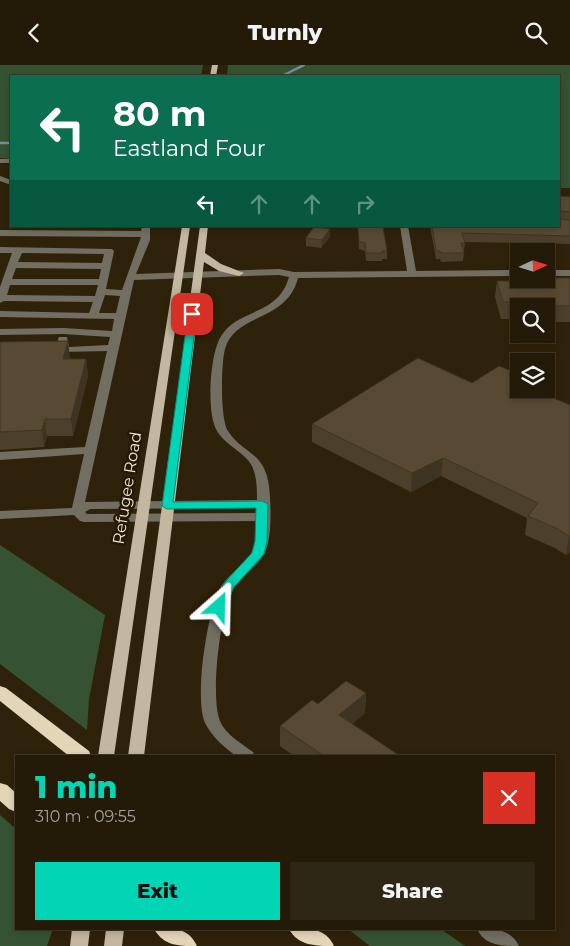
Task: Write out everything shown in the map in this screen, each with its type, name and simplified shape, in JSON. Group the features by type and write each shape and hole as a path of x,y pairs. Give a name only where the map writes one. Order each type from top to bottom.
{"highway":[{"path":"0,692 81,755"},
{"path":"0,791 15,804"},
{"path":"166,930 184,945"},
{"path":"301,930 323,946"}],"main road":[{"name":"Refugee Road","path":"106,755 186,227"},
{"path":"136,755 166,512 201,276 200,253 204,227"},
{"path":"200,253 210,263 220,269 239,273"},
{"path":"79,946 81,930"},
{"path":"113,946 115,930"}],"street":[{"path":"404,227 412,273"},
{"path":"0,233 146,230 145,240 130,277 120,316 77,511"},
{"path":"0,249 109,251 94,316"},
{"path":"18,250 0,299 101,291"},
{"path":"12,265 106,266"},
{"path":"130,277 201,276 214,273 279,273 294,275"},
{"path":"201,276 213,279 268,279 294,275 510,273"},
{"path":"555,273 570,273"},
{"path":"245,755 212,722 208,707 208,687 221,601 229,585 258,554 261,545 263,484 259,466 227,437 218,421 220,349 224,339 234,328 276,305 290,291 294,275"},
{"path":"268,279 284,282 290,291"},
{"path":"6,282 126,293"},
{"path":"1,315 120,316"},
{"path":"0,331 63,331 117,334"},
{"path":"63,331 64,350 114,348"},
{"path":"0,456 91,450"},
{"path":"0,515 77,511 84,518 143,512 262,511"},
{"path":"487,930 510,946"}],"green space":[{"path":"0,65 203,65 201,75 10,75 10,159 0,158"},
{"path":"228,65 570,65 570,188 560,188 560,75 227,75"},
{"path":"0,545 105,615 89,699 87,730 0,664"},
{"path":"0,815 15,828 15,930 53,930 47,946 0,946"},
{"path":"349,930 442,930 465,946 370,946"}],"building":[{"path":"560,196 570,197 570,212 560,211"},
{"path":"560,219 570,220 570,236 462,233 465,243 461,243 464,253 441,253 436,251 432,227 560,227"},
{"path":"314,227 330,229 322,240 306,238"},
{"path":"358,227 383,227 387,251 382,251 383,253 366,253 365,243 359,241"},
{"path":"555,278 570,278 570,306 555,306 555,298 510,298 510,302 503,302 497,281 510,281 510,288 555,288"},
{"path":"68,341 63,359 86,359 71,419 45,419 42,430 0,432 0,342"},
{"path":"418,358 472,383 499,366 510,370 510,398 553,398 570,405 570,536 528,516 538,503 443,458 412,473 312,424"},
{"path":"346,681 366,693 339,715 399,755 323,755 280,726 312,700 318,704"}],"waterway":[{"path":"284,75 304,65"},
{"path":"0,143 10,143"}],"route":[{"path":"192,314 167,506 262,504 260,550 252,563 229,585 219,607"}]}
